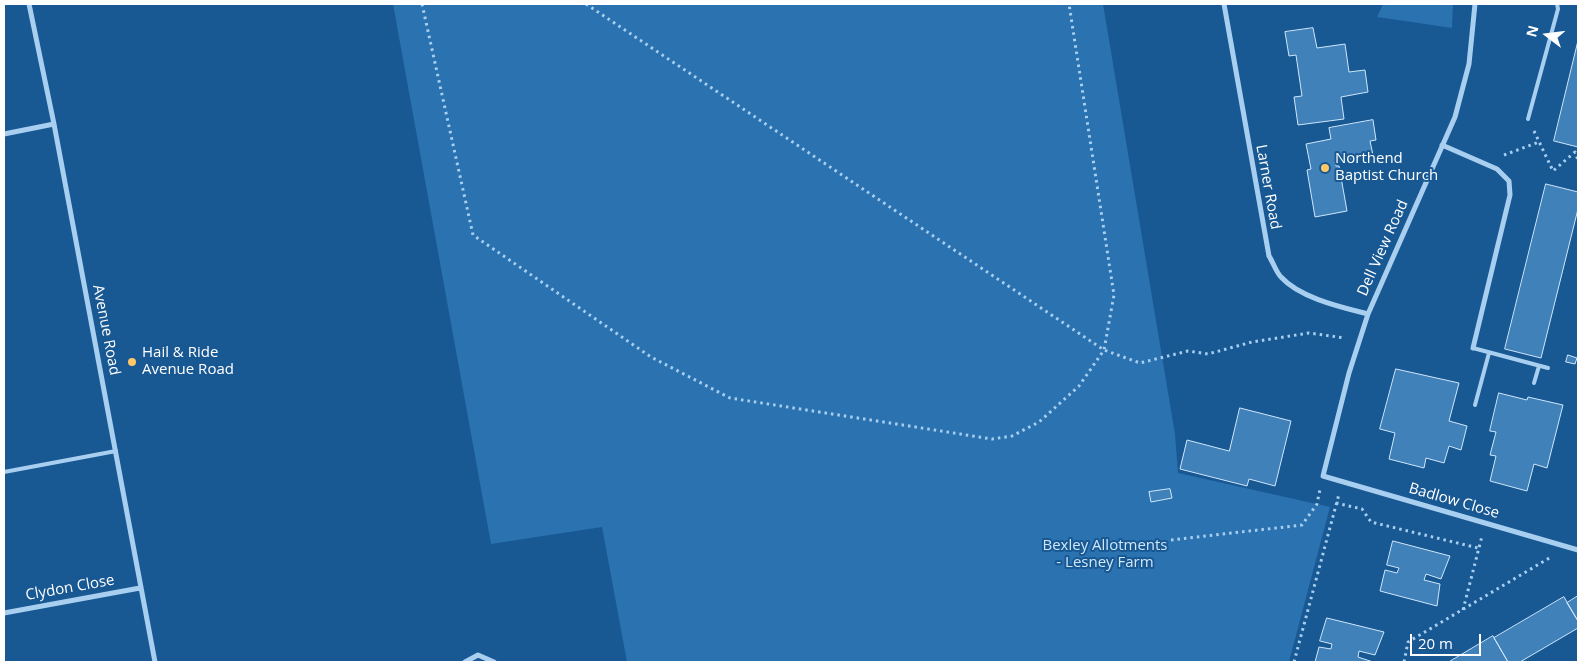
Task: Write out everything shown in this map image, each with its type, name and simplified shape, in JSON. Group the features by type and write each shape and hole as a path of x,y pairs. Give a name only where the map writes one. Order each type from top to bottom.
{"street":[{"name":"Avenue Road","path":"29,4 54,124 155,662"},
{"name":"Larner Road","path":"1224,4 1269,256 1280,277 1297,289 1330,305 1368,314"},
{"name":"Dell View Road","path":"1323,476 1358,340 1455,117 1469,64 1475,4"},
{"path":"4,134 54,124"},
{"path":"1442,145 1497,169 1509,181 1510,196 1473,348"},
{"name":"Badlow Close","path":"1323,476 1578,550"},
{"name":"Clydon Close","path":"4,613 140,588"},
{"path":"465,662 478,655 494,662"}],"lane":[{"path":"1528,119 1558,9 1557,4"},
{"path":"1473,348 1548,368"},
{"path":"1476,405 1489,352"},
{"path":"1534,383 1539,366"},
{"path":"4,472 116,451"}],"path":[{"path":"422,4 473,235 651,358 730,398 992,439 1012,436 1039,422 1079,386 1104,350 1114,295 1069,4"},
{"path":"586,4 1104,350 1140,363 1188,351 1208,354 1252,342 1309,333 1358,340"},
{"path":"1528,119 1553,171 1575,152 1578,160"},
{"path":"1498,157 1539,142"},
{"path":"1171,540 1302,525 1316,504 1323,476"},
{"path":"1294,662 1336,503 1362,509 1371,522 1478,548"},
{"path":"1463,610 1483,530"},
{"path":"1404,662 1408,642 1555,554"}],"green space":[{"name":"Bexley Allotments - Lesney Farm","path":"393,4 1103,4 1175,434 1178,473 1330,507 1289,662 627,662 602,527 491,544"},
{"path":"1383,4 1453,4 1452,28 1377,17"}],"building":[{"path":"1313,28 1317,48 1345,44 1349,72 1365,70 1368,92 1341,97 1344,119 1298,125 1294,97 1302,96 1296,55 1289,56 1285,32"},
{"path":"1578,41 1578,147 1554,141"},
{"name":"Northend Baptist Church","path":"1373,120 1376,140 1370,141 1373,155 1335,162 1336,166 1339,166 1347,211 1315,217 1307,170 1311,169 1306,144 1331,139 1329,128"},
{"path":"1546,184 1578,192 1578,209 1541,358 1505,349"},
{"path":"1568,355 1577,358 1575,364 1566,362"},
{"path":"1396,369 1459,383 1449,421 1467,426 1461,450 1449,446 1444,463 1426,458 1424,468 1389,459 1395,433 1380,429"},
{"path":"1499,393 1527,400 1528,397 1563,405 1547,468 1534,464 1527,491 1490,481 1496,456 1490,455 1496,432 1490,431"},
{"path":"1240,408 1291,421 1275,486 1249,479 1247,486 1180,469 1187,440 1229,451"},
{"path":"1170,489 1172,498 1151,502 1149,492"},
{"path":"1393,541 1450,556 1441,579 1426,574 1424,580 1440,584 1437,606 1380,591 1385,570 1397,573 1399,568 1387,565"},
{"path":"1578,596 1578,621 1567,603"},
{"path":"1564,597 1578,621 1578,628 1520,662 1508,662 1494,638"},
{"path":"1327,618 1384,632 1375,655 1359,651 1358,657 1373,662 1315,662 1319,647 1331,649 1332,644 1320,641"},
{"path":"1493,636 1508,662 1449,662"}],"place":[{"name":"Northend Baptist Church","path":"1325,168"},
{"name":"Hail & Ride Avenue Road","path":"132,362"}]}
